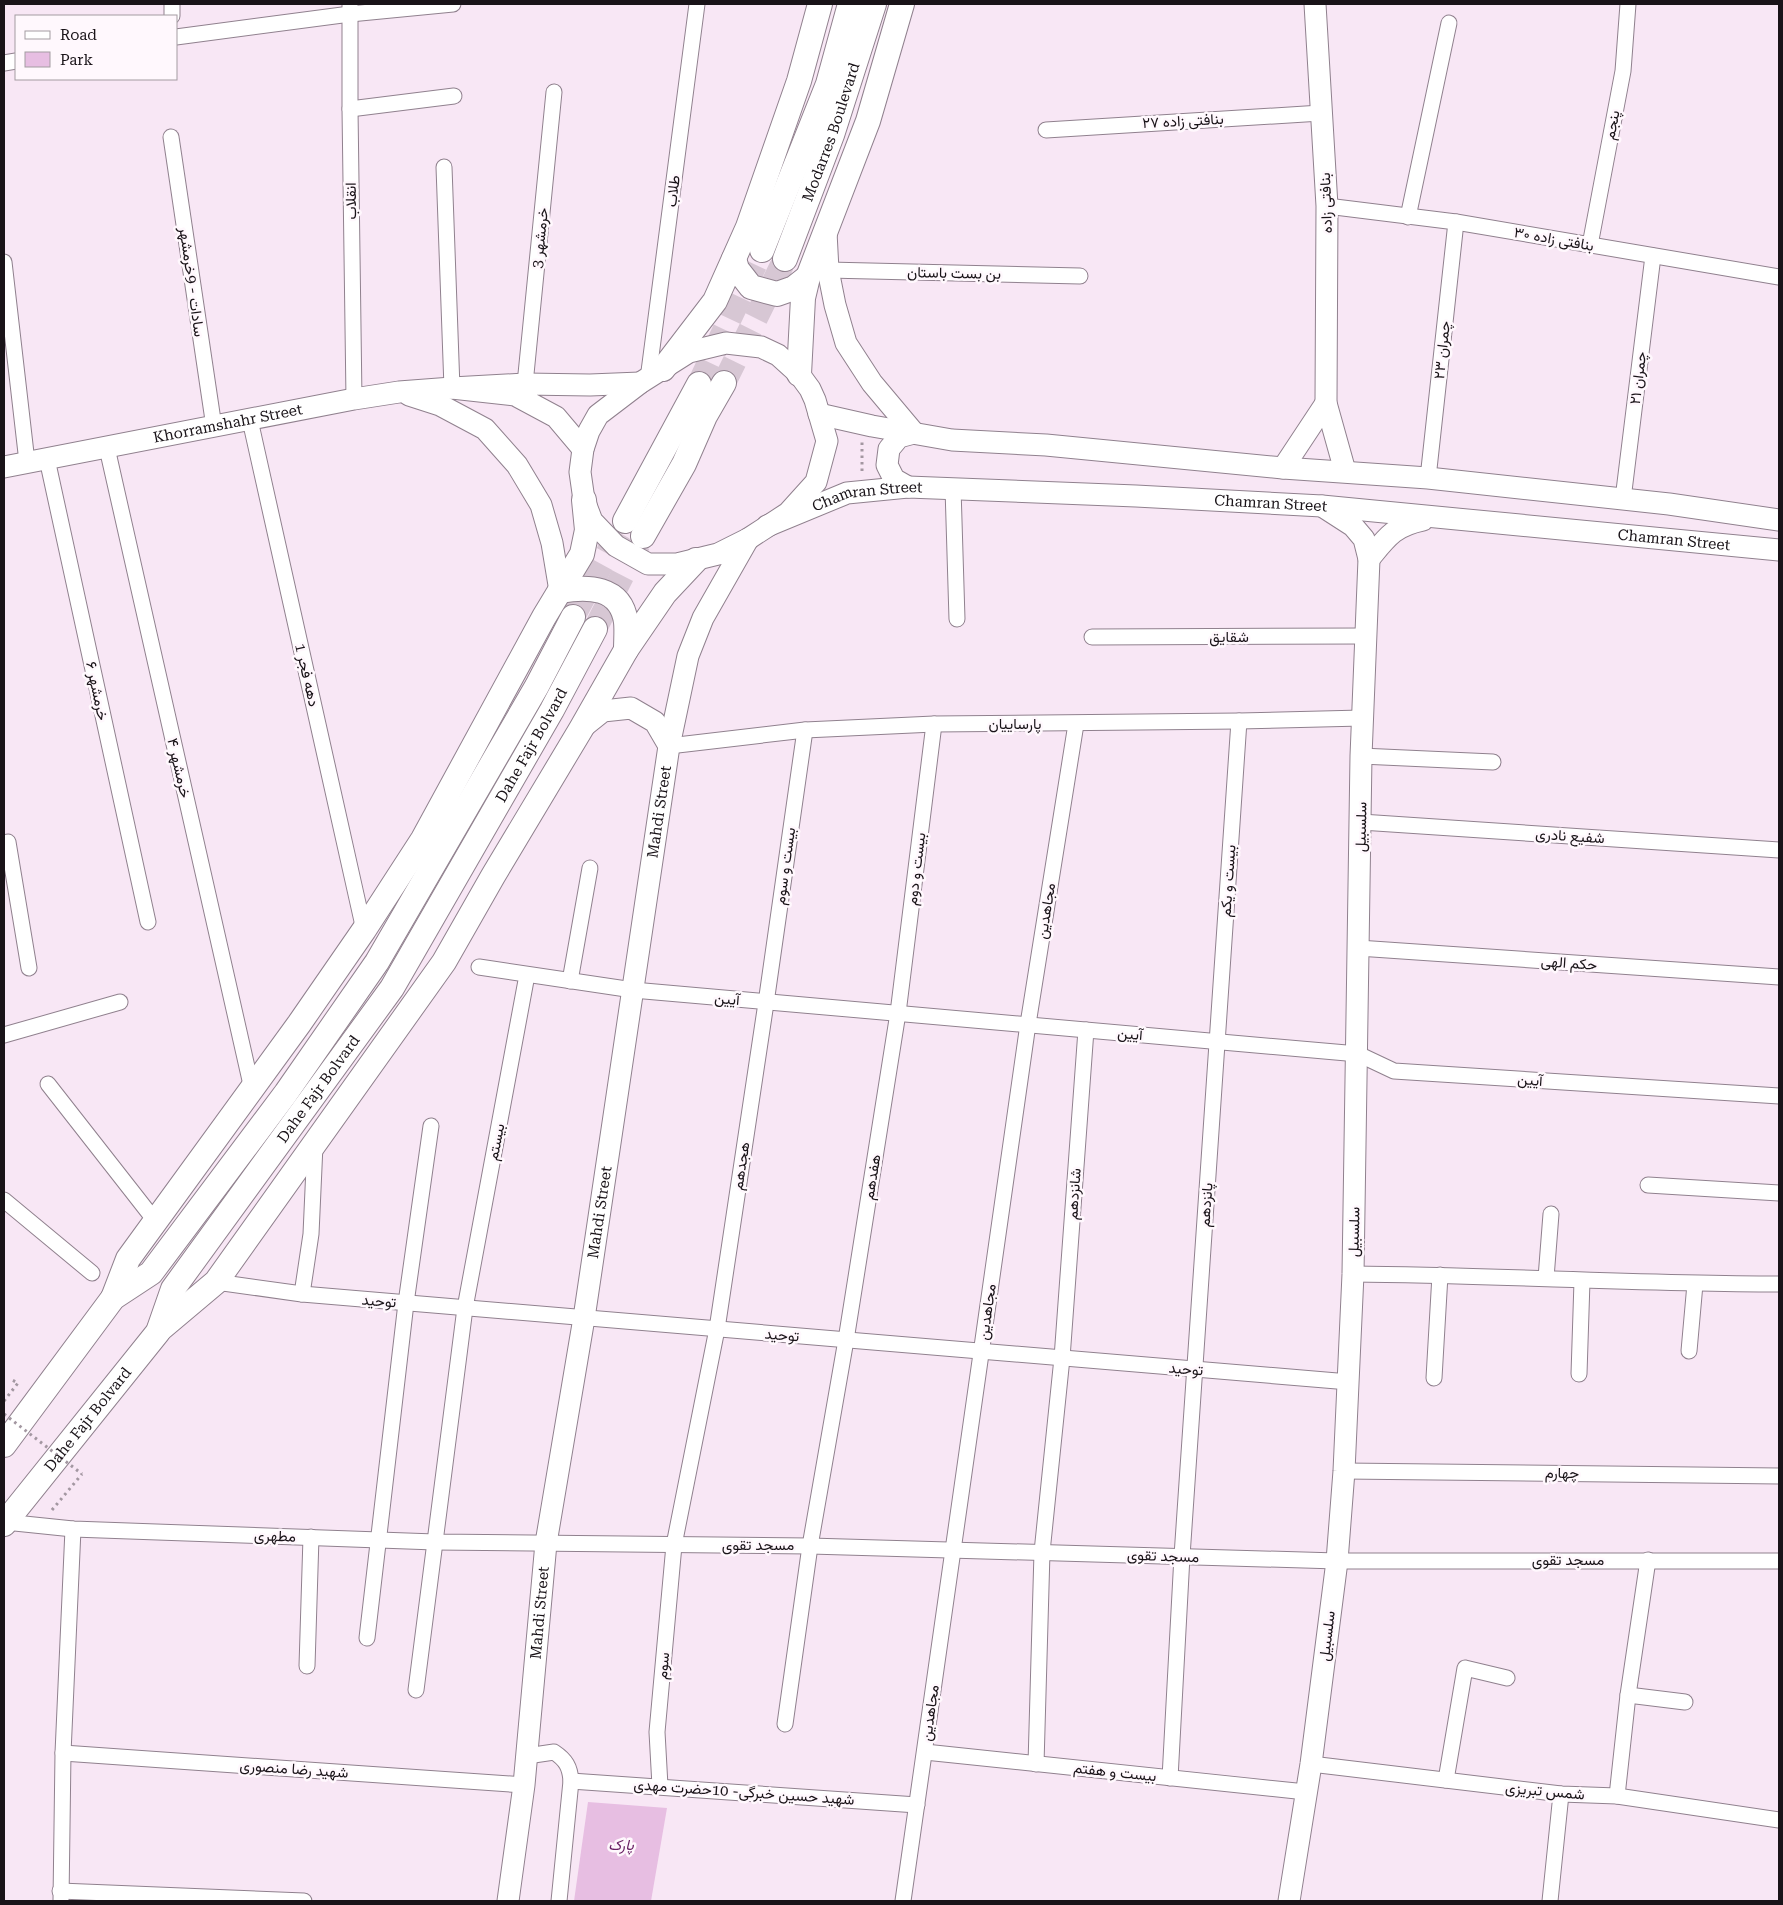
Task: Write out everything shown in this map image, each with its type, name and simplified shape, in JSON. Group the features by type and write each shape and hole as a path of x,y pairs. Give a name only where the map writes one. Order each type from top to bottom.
{"main road":[{"path":"650,377 715,301 748,227 799,82 820,4"},
{"name":"Modarres Boulevard","path":"762,250 828,84 850,4"},
{"name":"Modarres Boulevard","path":"785,259 832,135 874,4"},
{"path":"799,374 803,298 818,273 826,229 868,121 902,4"},
{"name":"بنافتی زاده","path":"1315,4 1327,206 1326,403 1345,471"},
{"path":"734,259 737,269 750,287 777,294 794,288 818,273"},
{"path":"818,273 835,304 846,343 872,384 914,433"},
{"path":"113,1298 128,1259 252,1089 364,930 423,839 582,554 587,530 580,472 588,431 598,415 650,377 690,352 726,342 761,347 778,355 799,374 810,389 820,414 827,441 816,482 788,513 748,539 718,554 677,564 648,564 616,546 592,521 584,500"},
{"name":"Khorramshahr Street","path":"4,467 354,399 399,392 526,384 590,385 650,377"},
{"path":"643,536 684,464 705,416 724,383"},
{"path":"625,521 699,384"},
{"name":"Khorramshahr Street","path":"452,388 515,396 556,417 583,449"},
{"path":"399,392 440,405 485,429 517,465 541,505 552,543 560,591"},
{"path":"1283,468 1326,403"},
{"path":"820,414 872,426 952,440 1046,445 1283,468 1428,478 1623,499 1779,520"},
{"path":"908,487 894,479 887,465 889,449 899,437 914,433"},
{"name":"Chamran Street","path":"767,526 848,494 908,487 953,488 1322,506 1779,550"},
{"name":"سلسبیل","path":"1289,1901 1311,1764 1337,1561 1349,1382 1353,1274 1358,1054 1361,756 1369,559 1364,539 1354,526 1322,506"},
{"path":"1369,559 1388,536 1405,524 1432,518"},
{"name":"Mahdi Street","path":"508,1901 527,1756 546,1543 584,1318 669,746 691,648 703,618 748,539"},
{"path":"158,1332 216,1282 444,962 492,876 626,650 665,593 696,560"},
{"path":"560,591 581,587 602,590 621,605 626,621 626,650"},
{"name":"Dahe Fajr Bolvard","path":"4,1446 113,1298 151,1273 286,1093 377,962 536,686 573,617"},
{"name":"Dahe Fajr Bolvard","path":"4,1523 158,1332 173,1289 392,988 552,710 594,629"},
{"path":"581,728 603,711 631,708 655,722 669,746"}],"street":[{"path":"178,37 350,9 453,4"},
{"name":"طلاب","path":"650,377 698,4"},
{"name":"پنجم","path":"1590,245 1623,71 1628,4"},
{"name":"انقلاب","path":"350,9 354,399"},
{"path":"1408,216 1449,23"},
{"name":"خرمشهر 3","path":"526,384 554,92"},
{"path":"350,109 454,96"},
{"name":"بنافتی زاده ۲۷","path":"1046,130 1320,113"},
{"name":"سادات - 9خرمشهر","path":"171,137 214,427"},
{"path":"444,167 452,388"},
{"name":"بنافتی زاده ۳۰","path":"1327,206 1456,222 1779,277"},
{"name":"چمران ۲۳","path":"1428,478 1456,222"},
{"name":"چمران ۲۱","path":"1623,499 1653,256"},
{"name":"خرمشهر ۶","path":"4,262 10,366 37,461 148,922"},
{"name":"بن بست باستان","path":"818,273 1080,276"},
{"name":"دهه فجر 1","path":"250,420 364,930"},
{"name":"خرمشهر ۴","path":"107,448 252,1089"},
{"path":"953,488 958,619"},
{"name":"شقایق","path":"1092,637 1366,636"},
{"name":"پارساییان","path":"669,746 805,730 934,724 1239,722 1362,718"},
{"name":"بیست و یکم","path":"1217,1041 1239,722"},
{"name":"بیست و دوم","path":"898,1013 934,724"},
{"name":"مجاهدین","path":"904,1901 1028,1024 1076,724"},
{"name":"بیست و سوم","path":"766,1003 805,730"},
{"path":"1361,756 1493,762"},
{"name":"شفیع نادری","path":"1361,822 1779,850"},
{"path":"4,843 8,842 29,968"},
{"path":"570,981 590,868"},
{"name":"حکم الهی","path":"1358,948 1779,978"},
{"name":"آیین","path":"480,968 633,990 1358,1054 1394,1071 1779,1096"},
{"name":"بیستم","path":"466,1308 527,975"},
{"path":"4,1035 120,1002"},
{"name":"هجدهم","path":"674,1545 717,1329 766,1003"},
{"name":"هفدهم","path":"785,1724 810,1546 846,1340 898,1013"},
{"name":"شانزدهم","path":"1036,1764 1042,1552 1062,1358 1086,1030"},
{"name":"پانزدهم","path":"1170,1778 1182,1556 1217,1041"},
{"path":"48,1084 156,1222"},
{"path":"368,1638 406,1303 431,1126"},
{"path":"302,1294 310,1234 315,1144"},
{"path":"1648,1185 1779,1193"},
{"path":"4,1200 92,1273"},
{"path":"1546,1278 1551,1214"},
{"path":"1353,1274 1440,1274 1582,1281 1779,1284"},
{"path":"1434,1378 1440,1274"},
{"path":"1579,1374 1582,1281"},
{"name":"توحید","path":"216,1282 302,1294 1349,1382"},
{"path":"1689,1351 1695,1284"},
{"path":"416,1690 466,1308"},
{"name":"چهارم","path":"1344,1471 1779,1476"},
{"name":"مطهری","path":"4,1523 73,1529 435,1542 546,1543"},
{"path":"73,1529 63,1753 60,1896 304,1901"},
{"path":"307,1666 311,1537"},
{"name":"مسجد تقوی","path":"546,1543 810,1546 1337,1561 1779,1561"},
{"name":"سوم","path":"660,1786 657,1732 674,1545"},
{"path":"1617,1796 1628,1695 1648,1560"},
{"path":"1446,1780 1465,1668 1507,1678"},
{"path":"1628,1695 1685,1702"},
{"path":"527,1756 554,1752 563,1758 570,1769 571,1781 559,1901"},
{"name":"بیست و هفتم","path":"925,1752 1306,1792"},
{"name":"شهید رضا منصوری","path":"63,1753 524,1784"},
{"name":"شمس تبریزی","path":"1311,1764 1561,1794 1617,1796 1779,1820"},
{"name":"شهید حسین خبرگی- 10حضرت مهدی","path":"571,1781 917,1805"},
{"path":"1550,1901 1561,1794"}],"path":[{"path":"4,1402 18,1384 12,1380"},
{"path":"4,1414 82,1474 66,1494"}],"green space":[{"name":"پارک","path":"588,1802 667,1808 651,1901 574,1901"}],"tunnel":[{"path":"699,384 762,250"},
{"path":"724,383 785,259"},
{"path":"573,617 625,521"},
{"path":"595,629 642,537"}]}
